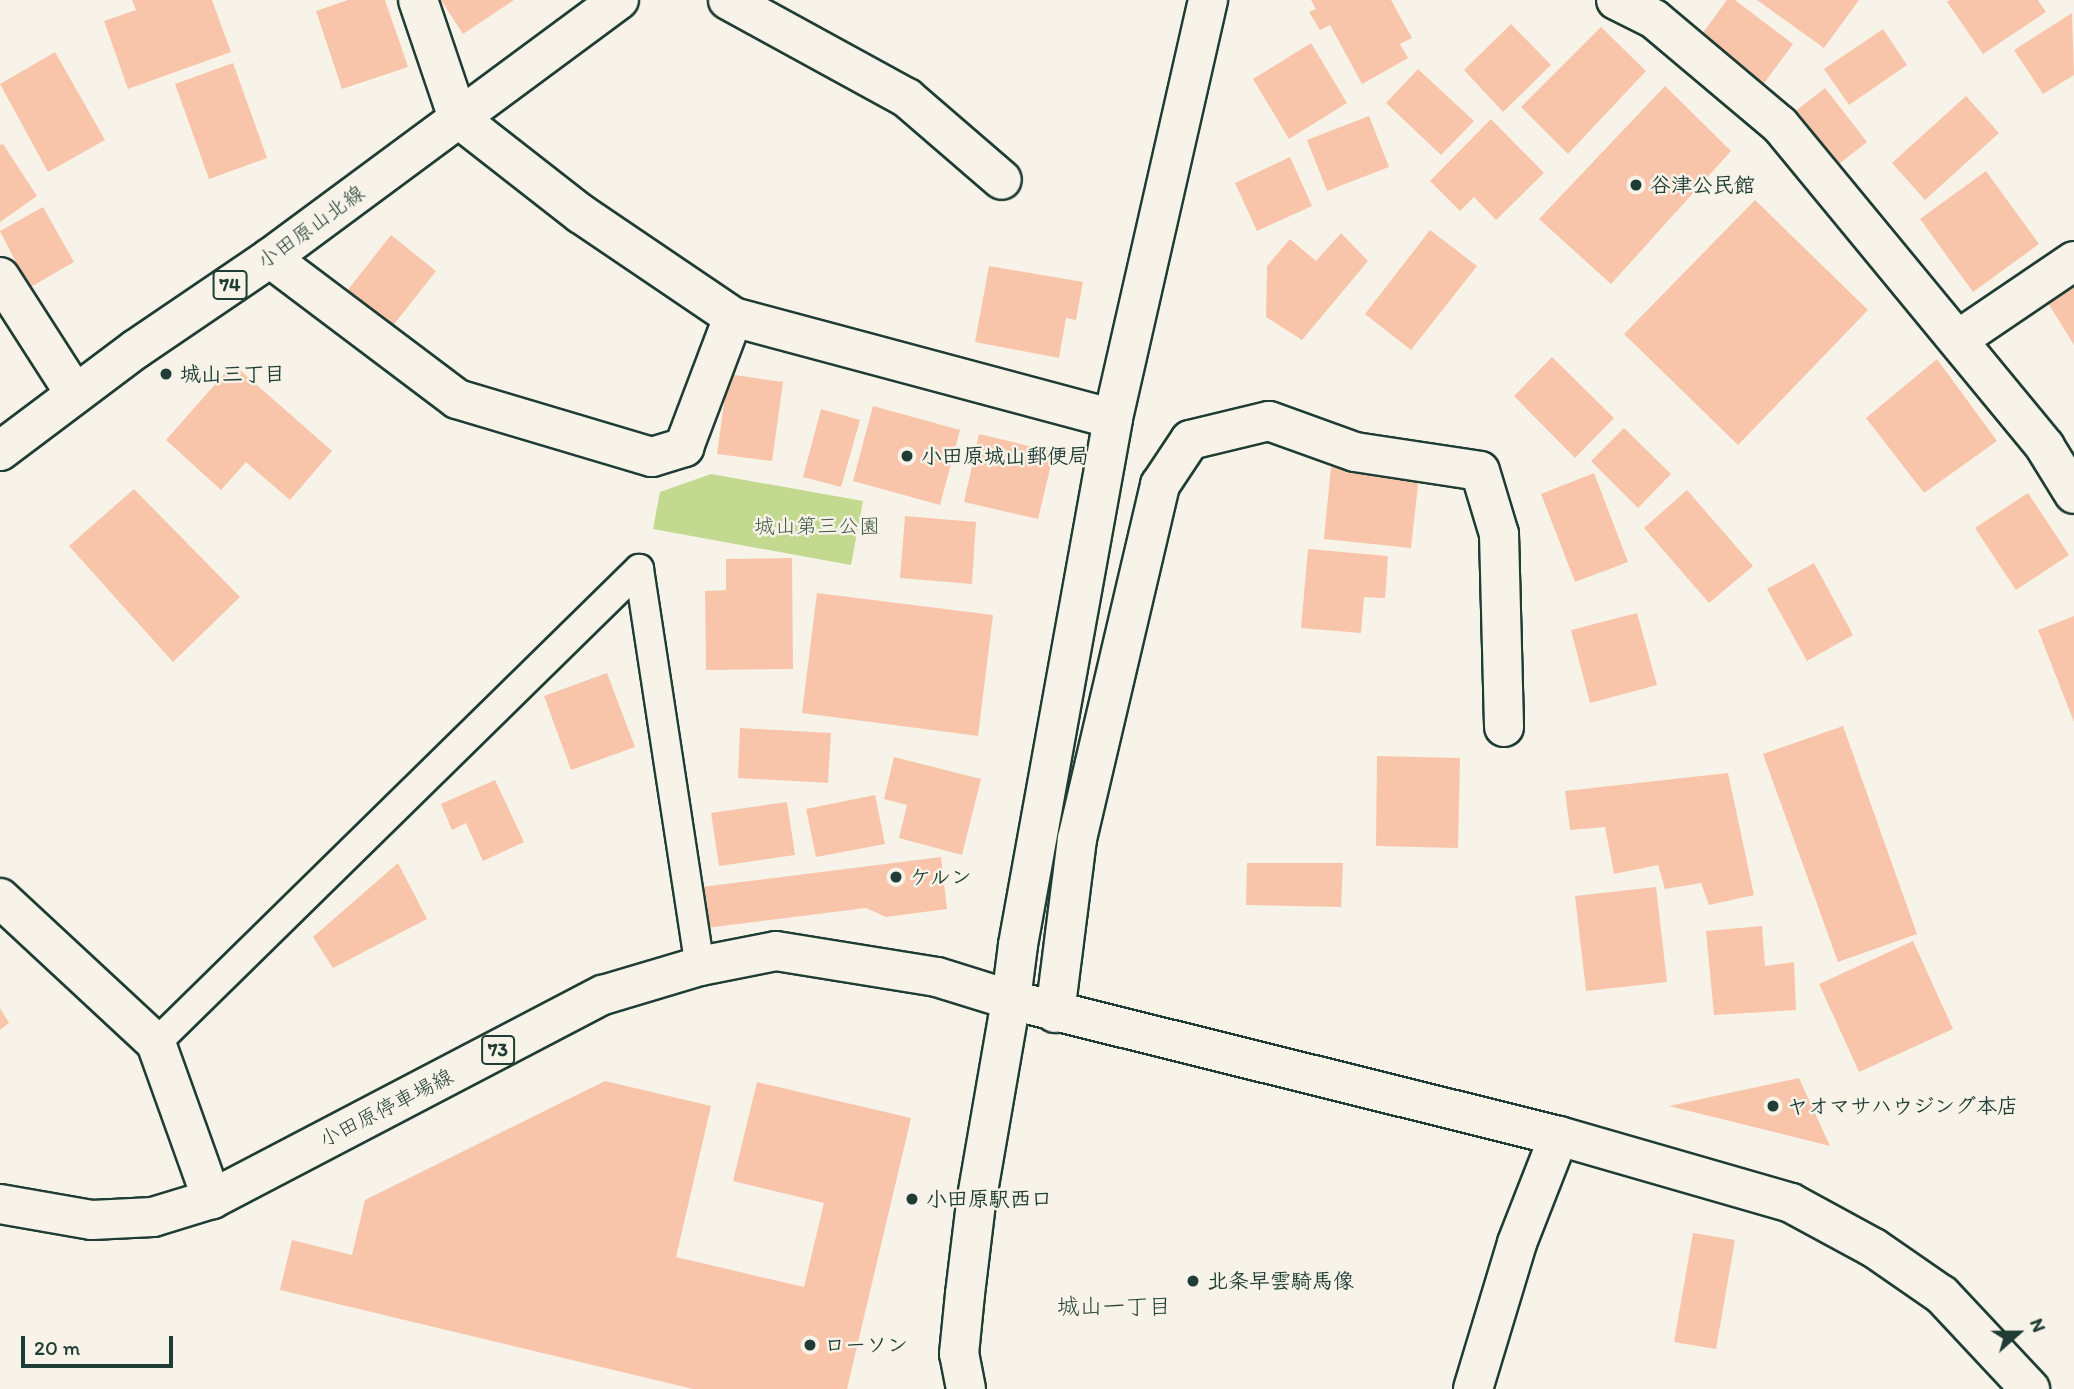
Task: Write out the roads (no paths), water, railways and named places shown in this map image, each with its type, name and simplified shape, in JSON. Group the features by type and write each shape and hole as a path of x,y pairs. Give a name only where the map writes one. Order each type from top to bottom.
{"street":[{"path":"418,0 458,118 581,214 733,317 1113,419"},
{"name":"小田原山北線","path":"0,451 75,394 270,258 619,0"},
{"path":"728,0 907,97 1002,180"},
{"path":"966,1389 959,1354 965,1294 976,1203 1018,944 1113,419 1208,0"},
{"path":"1616,0 1654,19 1780,125 2045,447 2074,494"},
{"path":"270,258 457,399 652,457 684,447 733,317"},
{"path":"1959,340 2074,261"},
{"path":"0,277 75,394"},
{"path":"1055,1013 1077,839 1160,485 1190,440 1269,421 1355,452 1480,471 1499,534 1504,727"},
{"path":"0,898 156,1044 212,1199"},
{"name":"小田原停車場線","path":"0,1204 92,1220 153,1217 212,1199 603,995 700,967 776,951 937,977 1055,1013 1559,1136 1778,1199 1803,1209 1874,1248 1942,1295 2030,1389"},
{"path":"1473,1389 1517,1243 1559,1136"}],"lane":[{"path":"156,1044 639,569 700,967"}],"place":[{"name":"谷津公民館","path":"1636,185"},
{"name":"城山三丁目","path":"166,374"},
{"name":"小田原城山郵便局","path":"907,456"},
{"name":"ケルン","path":"896,877"},
{"name":"ヤオマサハウジング本店","path":"1773,1106"},
{"name":"小田原駅西口","path":"912,1199"},
{"name":"北条早雲騎馬像","path":"1193,1281"},
{"name":"ローソン","path":"810,1345"}],"district":[{"name":"城山一丁目","path":"1114,1306"}],"park label":[{"name":"城山第三公園","path":"817,526"}]}
